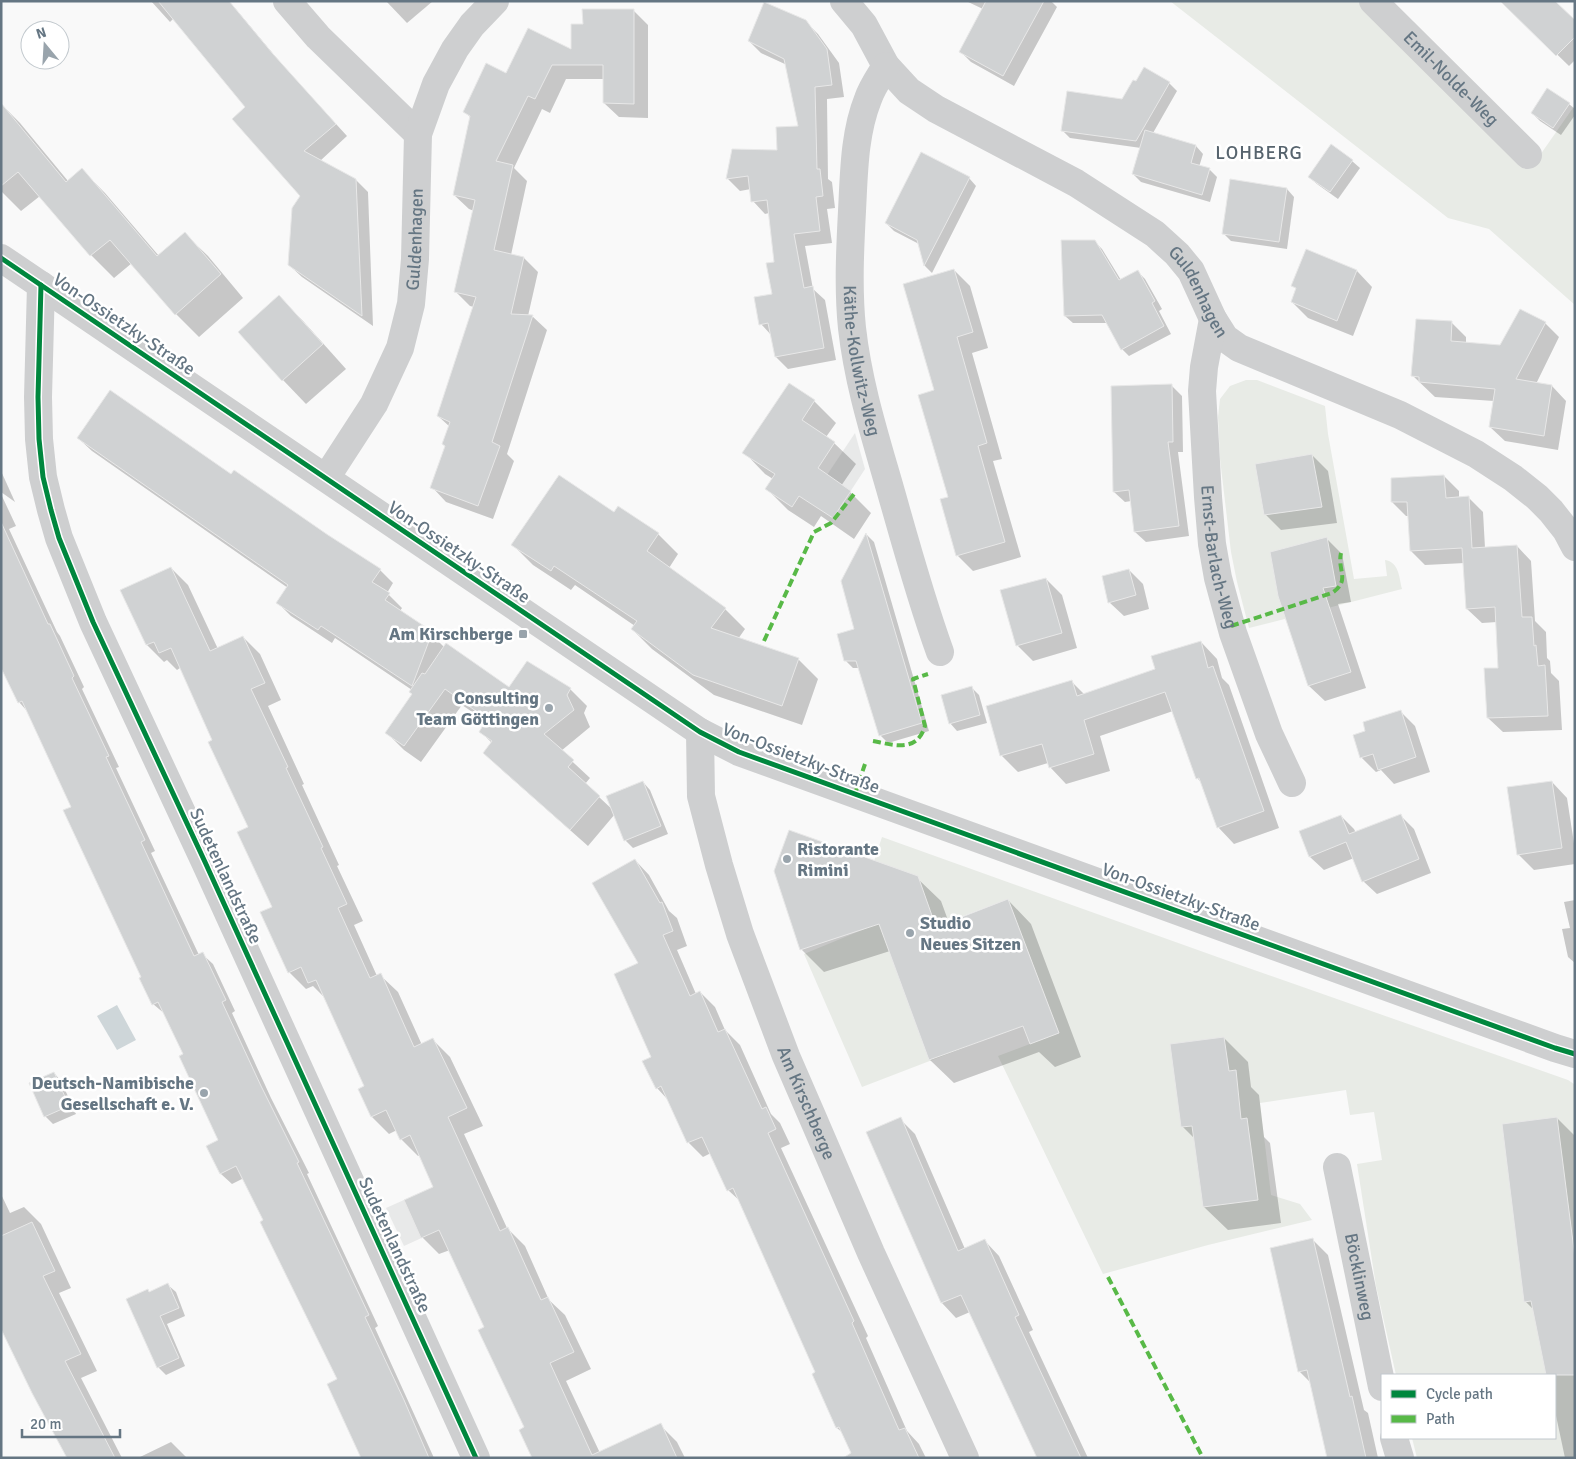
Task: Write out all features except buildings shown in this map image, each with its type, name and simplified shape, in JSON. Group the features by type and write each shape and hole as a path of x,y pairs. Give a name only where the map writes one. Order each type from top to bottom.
{"street":[{"path":"287,1 318,37 418,134"},
{"name":"Guldenhagen","path":"326,478 374,404 400,348 411,304 416,259 418,134 436,84 455,49 472,26 495,1"},
{"name":"Guldenhagen","path":"844,1 864,25 886,66 909,91 936,109 1076,184 1155,234 1177,254 1191,271 1213,319 1225,338 1239,348 1400,415 1476,454 1513,478 1537,497 1566,530 1575,547"},
{"name":"Emil-Nolde-Weg","path":"1373,1 1528,155"},
{"name":"Käthe-Kollwitz-Weg","path":"886,66 868,98 860,128 854,166 850,247 852,326 856,362 864,400 924,607 940,652"},
{"name":"Von-Ossietzky-Straße","path":"1,258 700,732 739,752 1575,1054"},
{"name":"Sudetenlandstraße","path":"41,285 38,397 39,439 43,477 59,538 93,622 205,862 476,1458"},
{"name":"Ernst-Barlach-Weg","path":"1213,319 1204,367 1202,391 1212,544 1218,578 1233,633 1268,734 1292,783"},
{"name":"Am Kirschberge","path":"700,732 701,796 740,934 786,1056 871,1253 965,1458"},
{"name":"Böcklinweg","path":"1337,1167 1381,1382"},
{"path":"1394,1439 1400,1458"}],"shaded area":[{"path":"1170,1 1365,1 1531,168 1575,105 1575,305 1489,229 1448,218"},
{"path":"1246,380 1257,380 1325,406 1328,434 1354,579 1387,576 1385,560 1390,561 1396,567 1402,589 1249,628 1231,552 1220,459 1218,417 1220,399 1230,386"},
{"path":"855,433 865,469 833,518 809,502"},
{"path":"882,837 1568,1080 1574,1084 1575,1458 1417,1458 1412,1439 1556,1439 1556,1374 1396,1374 1376,1286 1357,1164 1382,1160 1374,1112 1350,1115 1346,1090 1260,1103 1271,1195 1300,1204 1312,1220 1208,1245 1103,1274 998,1056 1059,1033 1008,899 947,922 935,923 979,1042 862,1087 804,954 867,928 874,861"},
{"path":"117,1005 136,1040 117,1050 97,1016"},
{"path":"433,1187 450,1225 404,1246 386,1208"}],"marked path":[{"path":"764,641 814,532 831,523 854,494"},
{"path":"1231,626 1332,593 1341,584 1341,553"},
{"path":"873,741 904,745 911,744 921,735 925,726 913,679 928,674"},
{"path":"855,794 865,764"},
{"path":"1108,1277 1203,1458"}],"cycle path":[{"path":"1,258 700,732 739,752 1575,1054"},
{"path":"41,285 38,397 39,439 43,477 59,538 93,622 205,862 476,1458"}],"place":[{"name":"Am Kirschberge","path":"523,634"},
{"name":"Consulting Team Göttingen","path":"549,708"},
{"name":"Ristorante Rimini","path":"787,859"},
{"name":"Studio Neues Sitzen","path":"910,933"},
{"name":"Deutsch-Namibische Gesellschaft e. V.","path":"204,1093"}],"district":[{"name":"LOHBERG","path":"1259,153"}]}
